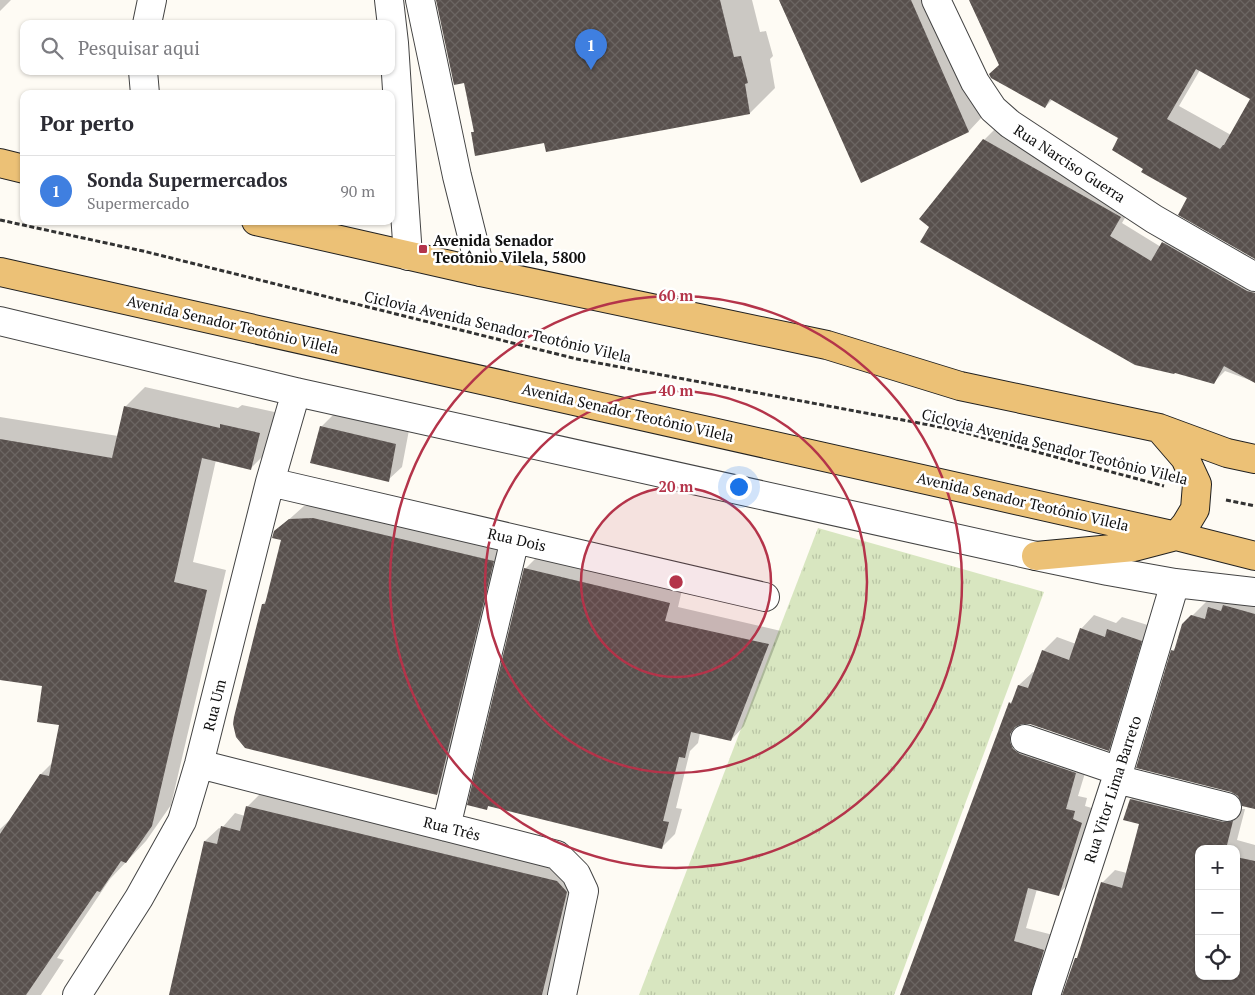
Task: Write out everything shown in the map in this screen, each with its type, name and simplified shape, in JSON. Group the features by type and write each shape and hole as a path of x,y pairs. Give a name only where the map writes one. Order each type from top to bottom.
{"main road":[{"path":"0,163 20,168"},
{"path":"273,225 481,272 827,345 960,386 1160,428 1227,453 1255,458"},
{"name":"Avenida Senador Teotônio Vilela","path":"0,272 1176,536 1255,556"},
{"path":"1036,556 1134,546 1176,536 1186,524 1195,508 1197,484 1185,458 1160,428"}],"street":[{"path":"147,20 152,0"},
{"path":"389,0 391,20"},
{"path":"420,0 457,176 481,272"},
{"name":"Rua Narciso Guerra","path":"936,0 975,82 993,109 1010,124 1154,219 1255,277"},
{"path":"143,75 145,90"},
{"path":"395,75 398,196 408,256"},
{"path":"0,321 296,392 1036,556 1175,583 1255,592"},
{"name":"Rua Um","path":"77,995 139,898 182,821 199,764 270,482 296,392"},
{"name":"Rua Dois","path":"270,482 765,597"},
{"path":"446,826 515,539"},
{"name":"Rua Vitor Lima Barreto","path":"1046,995 1118,775 1175,583"},
{"path":"1025,739 1118,775 1228,806"},
{"name":"Rua Três","path":"199,764 556,855 576,874 584,891 562,995"}],"path":[{"name":"Ciclovia Avenida Senador Teotônio Vilela","path":"0,220 20,224"},
{"name":"Ciclovia Avenida Senador Teotônio Vilela","path":"23,225 143,251 577,359 951,429 1196,494 1255,506"}],"green space":[{"path":"818,528 1044,592 894,995 639,995"}],"building":[{"path":"436,0 720,0 734,57 741,56 748,83 745,84 750,114 546,152 544,143 475,156 471,132 474,132 464,83 454,85"},
{"path":"779,0 911,0 969,132 861,183"},
{"path":"969,0 1255,0 1255,259 1178,215 1187,198 1141,172 1143,169 1112,150 1118,138 1050,99 1045,108 991,78 989,74 999,65","holes":["1196,69 1250,99 1220,149 1167,119"]},
{"path":"983,139 1121,217 1110,236 1151,261 1162,242 1247,291 1255,293 1255,383 1224,366 1214,384 1175,373 1135,365 920,242 929,227 919,219"},
{"path":"124,406 220,428 220,424 260,433 251,470 202,458 174,582 207,590 152,826 126,863 121,861 100,892 97,891 26,995 0,995 0,834 40,774 49,776 59,725 37,722 42,686 0,680 0,439 112,458"},
{"path":"320,426 396,444 389,482 310,463"},
{"path":"313,518 494,561 437,795 245,748 236,737 233,724 234,717 262,604 265,604 281,540 272,538 274,531 289,519"},
{"path":"524,568 670,603 665,621 769,644 731,741 691,732 685,758 679,757 663,821 669,822 662,849 488,806 487,810 467,805"},
{"path":"1223,605 1255,614 1255,809 1242,806 1238,796 1231,792 1136,768 1171,650 1174,651 1182,624 1191,615 1205,619 1208,607 1221,611"},
{"path":"1080,628 1105,637 1107,629 1142,641 1109,751 1030,724 1022,724 1015,727 1010,734 1010,742 1013,749 1020,754 1076,773 1066,809 1075,811 1073,819 1082,823 1059,896 1028,888 1014,941 1044,950 1031,995 900,995 1009,702 1011,704 1018,685 1028,688 1042,650 1069,660"},
{"path":"1130,799 1223,822 1233,821 1227,845 1195,845 1195,980 1240,980 1240,858 1255,861 1255,995 1062,995 1075,958 1077,958 1101,882 1122,888 1139,824 1123,820"},
{"path":"246,806 557,881 567,892 542,995 169,995 204,841 217,844 221,826 240,831"}],"place":[{"name":"Sonda Supermercados","path":"591,70"},
{"name":"Avenida Senador Teotônio Vilela, 5800","path":"423,249"}]}
